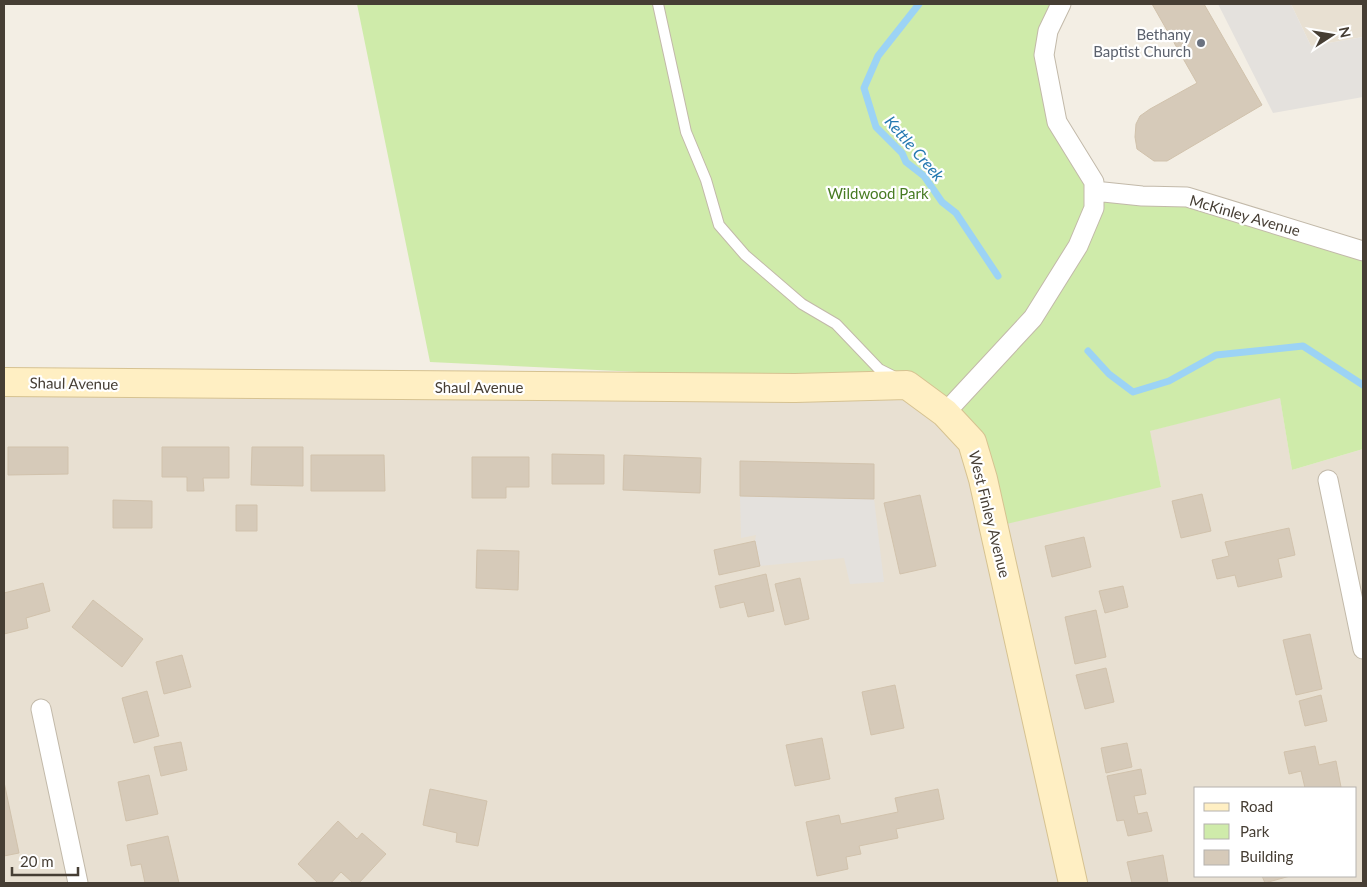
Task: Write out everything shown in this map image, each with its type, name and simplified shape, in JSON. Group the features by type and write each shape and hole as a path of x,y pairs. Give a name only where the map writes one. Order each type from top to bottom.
{"main road":[{"name":"Shaul Avenue","path":"4,382 795,388 907,385"},
{"path":"907,385 945,413"},
{"name":"West Finley Avenue","path":"945,413 972,442 983,479 1073,883"}],"street":[{"path":"945,413 1033,318 1078,246 1094,208 1094,182 1057,122 1044,55 1048,32 1061,4"},
{"name":"McKinley Avenue","path":"1094,191 1142,196 1187,197 1363,251"},
{"path":"1328,480 1363,649"},
{"path":"41,709 78,883"}],"lane":[{"path":"658,4 686,132 706,180 719,226 745,255 795,298 836,324 879,368 907,385"}],"shaded area":[{"path":"1218,4 1291,4 1311,46 1363,37 1363,97 1273,113"},
{"path":"1291,4 1363,4 1363,37 1311,46"},
{"path":"4,382 907,385 1161,487 1149,431 1280,397 1292,470 1363,449 1363,883 4,883"},
{"path":"740,496 874,499 884,582 850,584 844,558 760,566 755,541 756,535 741,538"}],"green space":[{"name":"Wildwood Park","path":"357,4 1061,4 1048,31 1057,122 1094,182 1187,197 1363,251 1363,449 1292,470 1280,398 1150,431 1161,487 994,527 972,442 907,385 430,362"}],"building":[{"name":"Bethany Baptist Church","path":"1152,4 1204,4 1262,105 1167,161 1154,161 1137,149 1135,137 1136,124 1140,116 1150,109 1197,83"},
{"path":"8,447 68,447 68,474 8,475"},
{"path":"162,447 229,447 229,478 203,478 204,491 187,491 187,477 162,477"},
{"path":"252,447 303,447 303,486 251,485"},
{"path":"552,454 604,455 604,484 552,484"},
{"path":"311,455 384,455 385,491 311,491"},
{"path":"624,455 701,458 700,493 623,490"},
{"path":"472,457 529,457 529,487 506,487 506,498 472,498"},
{"path":"740,461 874,464 874,499 740,496"},
{"path":"1202,494 1211,531 1181,538 1172,501"},
{"path":"920,495 936,566 900,574 884,503"},
{"path":"113,500 152,501 152,528 113,528"},
{"path":"236,505 257,505 257,531 236,531"},
{"path":"1289,528 1295,555 1278,559 1282,577 1238,587 1235,575 1217,579 1212,560 1229,556 1225,542"},
{"path":"1084,537 1091,567 1052,577 1045,546"},
{"path":"755,541 760,566 719,575 714,550"},
{"path":"477,550 519,551 518,590 476,588"},
{"path":"766,574 774,611 748,617 744,602 720,608 715,586"},
{"path":"800,578 809,619 785,625 775,584"},
{"path":"43,583 50,611 26,618 28,628 4,634 4,593"},
{"path":"1123,586 1128,607 1105,613 1099,591"},
{"path":"93,600 143,639 122,667 72,627"},
{"path":"1096,610 1106,657 1075,664 1065,617"},
{"path":"1310,634 1322,689 1296,695 1283,640"},
{"path":"182,655 191,687 164,694 156,662"},
{"path":"1106,668 1114,702 1085,709 1076,675"},
{"path":"895,685 904,728 871,735 862,692"},
{"path":"147,691 159,736 134,743 122,698"},
{"path":"1321,695 1327,721 1305,726 1299,701"},
{"path":"822,738 830,779 795,786 786,745"},
{"path":"181,742 187,770 161,776 154,747"},
{"path":"1127,743 1132,767 1106,773 1101,748"},
{"path":"1315,746 1319,765 1336,761 1341,787 1305,787 1301,771 1289,774 1284,752"},
{"path":"1141,769 1146,794 1134,796 1138,814 1147,812 1152,831 1128,836 1124,820 1117,821 1107,776"},
{"path":"149,775 158,814 126,821 118,782"},
{"path":"4,782 19,853 4,856"},
{"path":"430,789 487,801 478,846 456,842 457,833 423,825"},
{"path":"938,789 944,819 896,829 898,838 859,846 861,854 846,857 848,869 817,876 806,822 839,815 841,824 898,812 895,798"},
{"path":"338,821 357,839 362,833 386,854 359,883 353,883 341,872 331,883 318,883 298,864"},
{"path":"168,836 179,883 145,883 141,864 131,866 127,845"},
{"path":"1163,855 1168,883 1132,883 1127,862"},
{"path":"1262,877 1286,877 1265,883"}],"waterway":[{"name":"Kettle Creek","path":"919,4 878,56 864,88 876,127 902,153 906,162 924,176 942,202 956,213 998,276"},
{"name":"Kettle Creek","path":"1088,351 1109,374 1133,392 1169,381 1216,355 1303,346 1363,385"}],"place":[{"name":"Bethany Baptist Church","path":"1201,43"}]}
